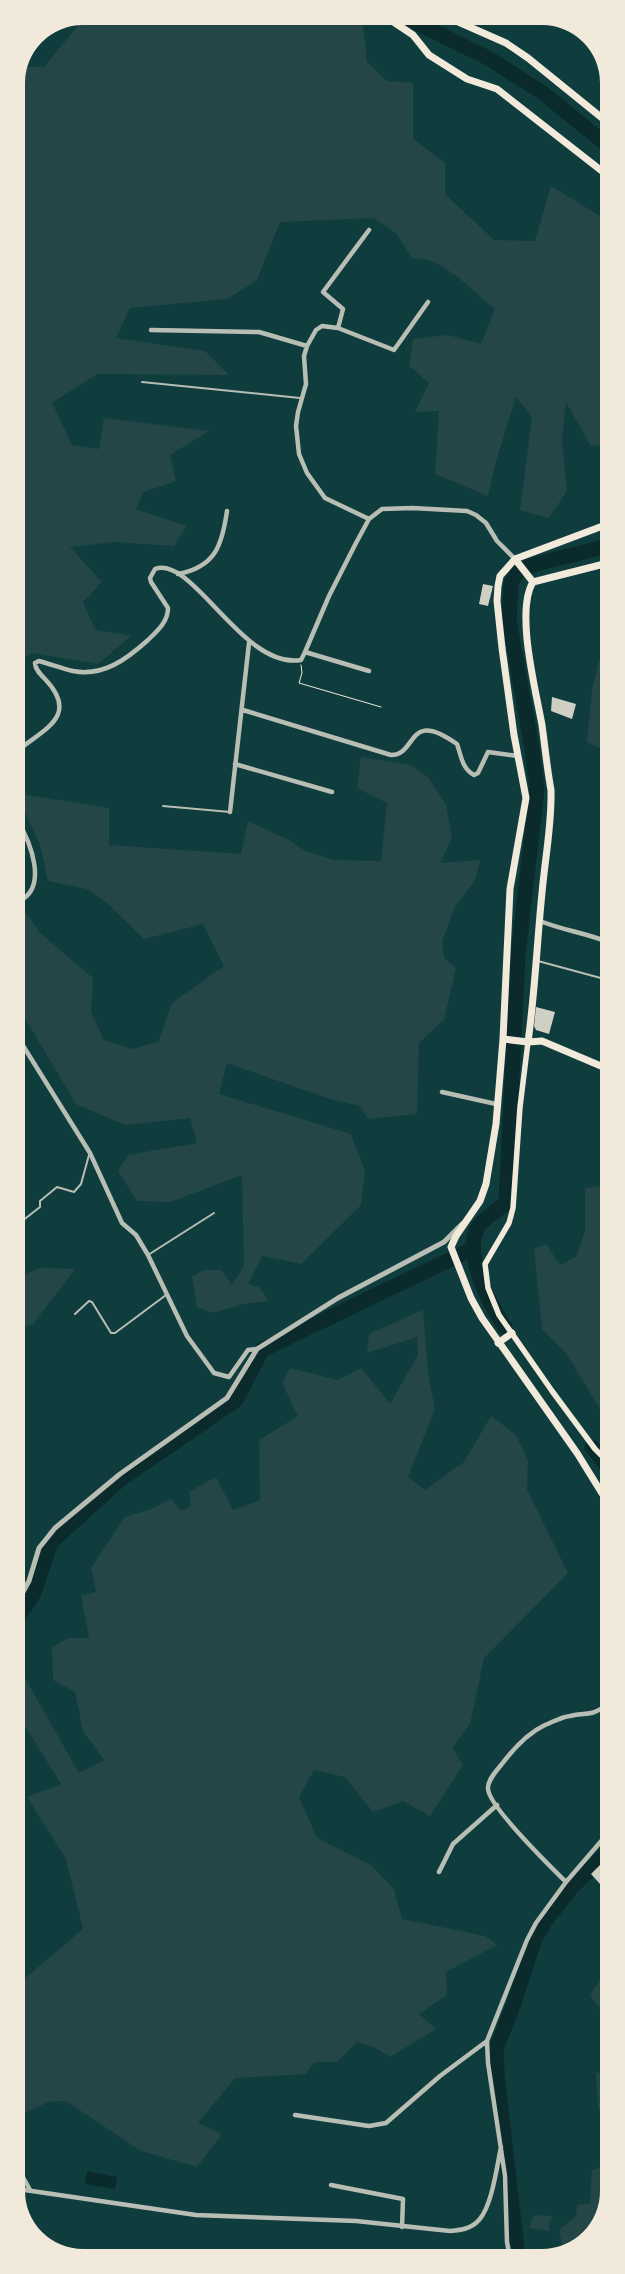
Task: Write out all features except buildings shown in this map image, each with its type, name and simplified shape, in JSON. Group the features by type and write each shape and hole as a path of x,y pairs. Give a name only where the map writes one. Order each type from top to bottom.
{"main road":[{"path":"397,25 413,36 429,55 468,79 497,89 600,170"},
{"path":"466,25 506,43 528,58 600,116"},
{"path":"600,527 515,559 500,576 497,601 518,756 526,798 510,889 504,1039 496,1104 496,1124 486,1184 480,1201 451,1247 474,1304 498,1344 577,1453 600,1490"},
{"path":"515,559 533,582"},
{"path":"600,565 533,582 528,590 526,603 527,630 551,790 552,810 536,960 534,998 520,1107 513,1208 509,1223 485,1264 488,1288 500,1315 552,1391 600,1453"},
{"path":"504,1039 528,1042 542,1041 600,1066"},
{"path":"498,1344 512,1333"}],"street":[{"path":"338,328 343,308 323,292 369,230"},
{"path":"369,520 325,498 307,473 299,454 297,439 298,412 306,384 303,362 307,346 319,327 338,328 394,350 428,302"},
{"path":"151,330 259,332 307,346"},
{"path":"25,745 52,726 60,710 59,701 53,688 36,669 35,663 39,661 74,671 90,672 109,668 129,658 155,633 167,617 168,608 153,587 150,578 155,569 162,566 178,574 208,599 249,643 266,653 284,659 301,660 329,596 369,520 382,509 453,509 467,511 486,523 497,541 515,559"},
{"path":"178,574 199,568 209,562 224,529 227,511"},
{"path":"230,812 243,710 249,643"},
{"path":"305,652 369,671"},
{"path":"243,710 391,756 400,753 420,731 436,732 457,744 468,772 474,775 478,773 488,752 518,756"},
{"path":"235,764 332,792"},
{"path":"25,835 36,873 30,891 25,898"},
{"path":"540,921 562,930 600,939"},
{"path":"25,1049 90,1153 122,1223 136,1235 187,1336 214,1373 229,1377 248,1350 257,1349 338,1298 444,1242 470,1215"},
{"path":"442,1092 496,1104"},
{"path":"444,1242 451,1247"},
{"path":"25,1587 39,1548 54,1528 84,1501 227,1398 257,1349"},
{"path":"566,1882 525,1841 497,1805 488,1789 490,1781 516,1745 539,1728 559,1719 600,1710"},
{"path":"439,1872 453,1844 497,1805"},
{"path":"508,2249 505,2176 488,2063 487,2041 527,1940 536,1923 566,1882 600,1842"},
{"path":"295,2115 368,2126 386,2123 440,2076 487,2041"},
{"path":"25,2190 196,2215 356,2221 402,2227 450,2231 462,2230 472,2226 480,2219 487,2203 501,2147"},
{"path":"25,2181 30,2190"},
{"path":"331,2185 403,2199 402,2227"}],"lane":[{"path":"142,382 302,398"},
{"path":"162,806 230,812"},
{"path":"536,960 600,978"},
{"path":"25,1219 40,1207 40,1201 57,1187 74,1192 81,1184 90,1153"},
{"path":"148,1256 214,1213"},
{"path":"75,1314 89,1301 92,1302 111,1333 115,1334 166,1295"}],"path":[{"path":"301,660 302,674 299,683 381,708"}],"shaded area":[{"path":"78,25 363,25 367,62 387,81 413,83 413,139 445,163 445,192 447,196 494,240 535,241 551,186 600,216 600,445 591,446 566,402 562,440 567,491 549,518 520,510 532,417 516,397 496,461 488,496 435,474 439,411 415,412 429,383 409,366 413,339 448,335 481,344 495,309 445,268 434,262 413,259 396,233 373,218 280,222 257,280 227,299 130,308 116,338 205,351 229,375 97,374 52,403 72,445 99,449 104,418 209,431 170,455 176,481 143,492 136,509 186,526 174,546 114,542 70,547 102,582 83,602 95,630 131,636 98,664 31,653 25,658 25,82 27,67 44,67"},
{"path":"600,660 600,748 587,742 592,690"},
{"path":"361,757 410,765 428,777 446,805 452,838 440,863 480,860 475,881 455,906 442,941 444,958 456,968 444,1019 419,1043 417,1114 368,1119 360,1106 330,1099 227,1063 219,1094 351,1134 365,1171 361,1205 301,1264 262,1256 248,1284 259,1287 269,1301 244,1304 213,1313 197,1307 192,1277 203,1270 221,1270 232,1285 244,1266 242,1175 170,1202 137,1201 118,1171 128,1155 197,1143 190,1118 125,1125 76,1104 25,1018 25,911 40,933 93,978 91,1012 104,1040 132,1049 158,1042 172,1003 224,966 203,924 144,939 108,904 87,889 48,881 40,844 25,812 25,795 109,808 109,845 241,854 248,821 291,841 305,851 334,860 381,861 387,803 357,788"},
{"path":"600,1186 600,1409 566,1353 542,1329 534,1249 546,1244 560,1265 576,1257 585,1231 585,1188"},
{"path":"40,1268 75,1269 33,1324 25,1327 25,1275"},
{"path":"423,1310 428,1372 435,1409 408,1477 425,1490 464,1462 491,1416 516,1435 528,1461 527,1490 568,1573 484,1658 470,1724 452,1748 463,1765 430,1816 403,1801 373,1812 345,1777 314,1770 299,1797 317,1838 371,1865 394,1889 402,1919 485,1936 497,1945 446,1972 447,1995 419,2014 436,2029 390,2057 374,2047 357,2042 337,2062 314,2062 306,2074 235,2078 198,2123 222,2134 197,2167 141,2151 66,2101 48,2102 25,2113 25,1978 83,1929 66,1859 27,1797 61,1784 25,1726 25,1678 79,1773 104,1760 83,1731 75,1692 53,1680 52,1647 68,1638 89,1638 81,1595 96,1592 91,1568 125,1517 151,1509 171,1499 181,1511 191,1506 189,1492 216,1477 233,1510 260,1500 259,1440 298,1416 282,1383 290,1368 338,1380 361,1368 390,1404 418,1355 417,1337 367,1353 369,1334"},
{"path":"600,1980 600,2009 590,1995"},
{"path":"596,2072 600,2073 600,2110 598,2109"},
{"path":"600,2168 600,2192 596,2214 580,2235 563,2245 559,2230 576,2216 577,2205 590,2203 592,2170"},
{"path":"87,2171 117,2177 115,2189 85,2184"},
{"path":"534,2215 553,2216 549,2222 549,2231 529,2228"}],"waterway":[{"path":"421,25 488,58 543,93 600,139"},
{"path":"505,1327 492,1306 480,1280 474,1253 474,1240 479,1225 506,1203 518,955 537,789 532,748 509,620 511,583 518,572 532,565 600,548"},
{"path":"25,1607 34,1593 51,1542 121,1479 236,1400 262,1350 472,1249"},
{"path":"592,1447 600,1457"},
{"path":"517,2249 497,2074 496,2049 514,2003 535,1938 546,1920 572,1887 600,1860"}]}
